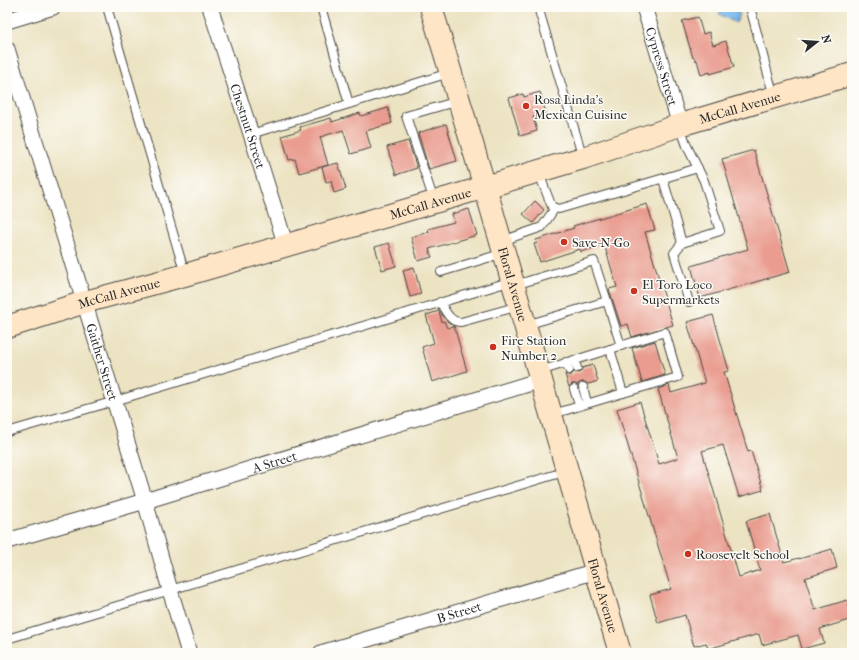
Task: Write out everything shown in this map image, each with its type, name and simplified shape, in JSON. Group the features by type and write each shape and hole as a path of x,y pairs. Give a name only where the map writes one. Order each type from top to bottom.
{"main road":[{"name":"Floral Avenue","path":"431,7 503,247 620,653"},
{"name":"McCall Avenue","path":"7,327 85,302 185,275 434,203 583,158 680,125 852,74"}],"street":[{"path":"7,21 53,7"},
{"name":"Chestnut Street","path":"210,7 286,246"},
{"name":"Cypress Street","path":"644,7 680,125"},
{"name":"Gaither Street","path":"7,49 115,400 189,653"},
{"name":"A Street","path":"7,541 145,501 540,375"},
{"name":"B Street","path":"321,653 596,571"}],"lane":[{"path":"107,7 185,275"},
{"path":"321,7 349,104"},
{"path":"538,7 583,158"},
{"path":"750,7 774,97"},
{"path":"251,134 450,73"},
{"path":"434,203 406,116 459,100"},
{"path":"680,125 704,181 720,231 682,243 674,253 689,302"},
{"path":"538,171 552,207 559,209 698,168"},
{"path":"663,178 682,243"},
{"path":"441,272 503,247 542,227 555,208"},
{"path":"7,432 440,302 594,261 621,346"},
{"path":"440,302 451,319 461,322 522,316 607,301"},
{"path":"540,375 571,365 610,349 665,332 678,377 551,414"},
{"path":"610,349 623,393"},
{"path":"579,388 583,404"},
{"path":"7,639 568,471"}],"water":[{"path":"722,7 727,7 740,14 736,23 719,14"}],"building":[{"path":"698,17 703,34 709,32 713,45 726,41 734,67 701,75 697,60 696,61 694,57 693,58 682,21"},
{"path":"540,92 546,113 533,117 537,131 520,136 509,98 523,94 524,97"},
{"path":"388,108 392,123 366,131 371,148 351,154 343,130 320,137 328,165 299,173 295,159 289,160 282,136 301,130 300,127 331,118 332,122 360,113 361,116"},
{"path":"446,124 457,161 429,169 418,133"},
{"path":"408,141 417,168 396,175 387,147"},
{"path":"754,150 790,272 700,298 691,266 748,249 722,159"},
{"path":"338,163 346,189 334,193 331,181 326,182 322,167"},
{"path":"535,201 544,210 533,223 523,214"},
{"path":"647,204 655,230 645,232 673,325 632,337 628,324 621,326 609,289 617,287 604,244 581,252 580,249 540,262 534,244 537,243 536,240 574,228 573,226"},
{"path":"469,209 477,235 429,249 432,257 418,261 411,237 429,232 428,229 454,222 452,214"},
{"path":"389,243 396,266 382,270 375,247"},
{"path":"414,267 421,294 410,297 403,270"},
{"path":"439,311 442,322 444,321 447,328 454,326 467,371 432,382 422,347 434,343 426,315"},
{"path":"713,315 729,371 724,372 748,452 751,451 763,490 739,497 723,445 702,451 739,577 760,570 746,521 770,514 784,562 832,549 837,568 805,578 815,610 847,600 852,619 820,629 824,643 802,649 798,635 762,645 759,634 708,649 706,643 694,646 685,615 658,623 650,595 671,589 617,409 640,402 659,464 678,458 658,389 669,385 671,393 705,383 687,322"},
{"path":"655,341 665,375 642,382 632,348"},
{"path":"593,365 598,381 588,384 582,382 578,385 572,384 569,387 565,374 571,375 574,372 579,373 582,368"}],"place":[{"name":"Rosa Linda's Mexican Cuisine","path":"526,106"},
{"name":"Save-N-Go","path":"564,242"},
{"name":"El Toro Loco Supermarkets","path":"634,291"},
{"name":"Fire Station Number 2","path":"493,347"},
{"name":"Roosevelt School","path":"688,554"}]}
